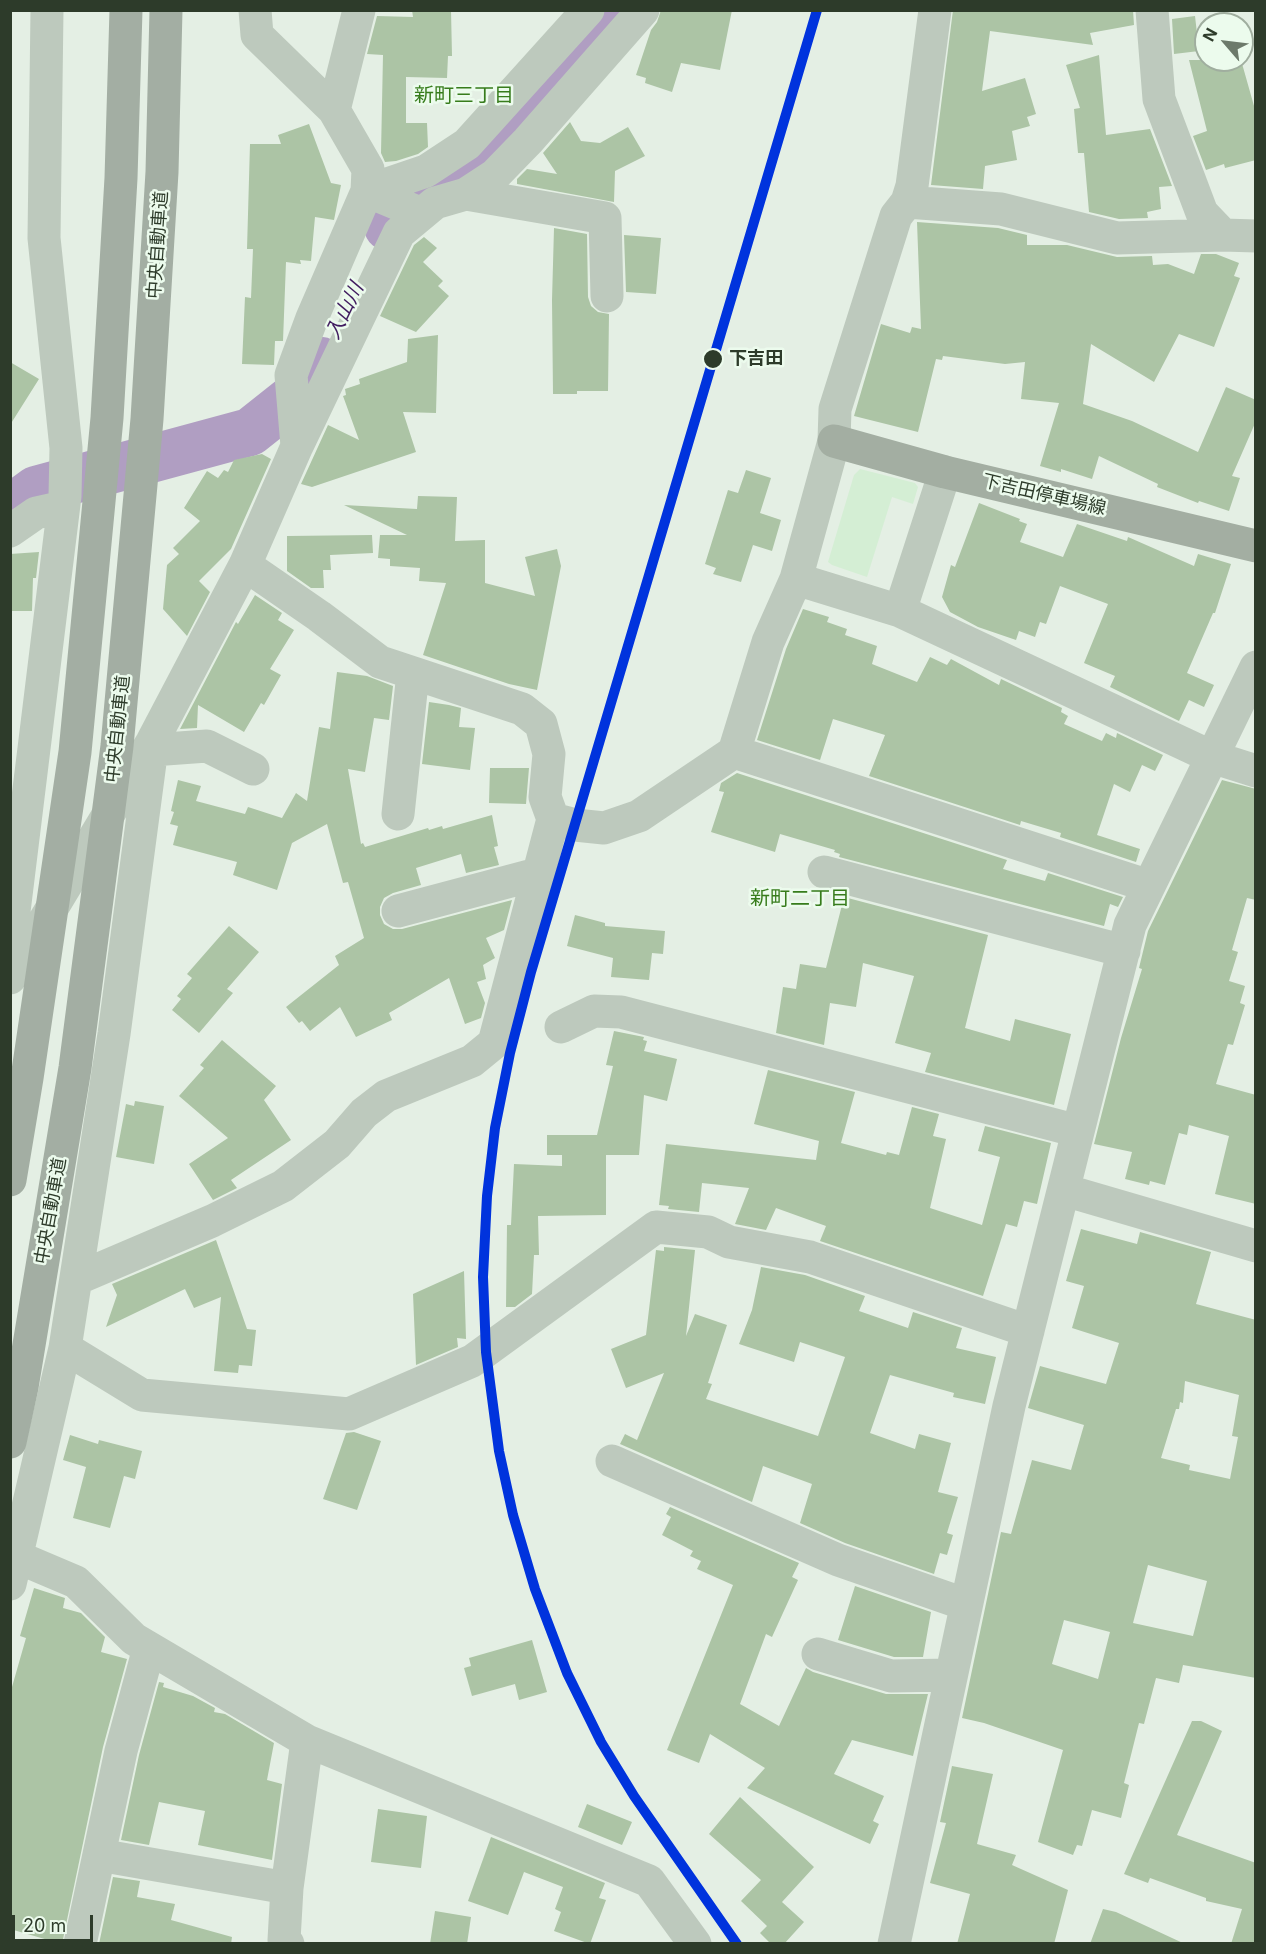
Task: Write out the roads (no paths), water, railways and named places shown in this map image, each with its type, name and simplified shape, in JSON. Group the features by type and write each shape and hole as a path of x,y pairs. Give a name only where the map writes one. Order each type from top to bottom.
{"highway":[{"path":"10,1180 75,752 107,418 121,178 126,10"},
{"name":"中央自動車道","path":"10,1442 24,1375 75,1068 117,746 147,419 162,172 166,10"}],"main road":[{"name":"下吉田停車場線","path":"834,441 945,472 1256,546"}],"street":[{"path":"10,944 64,501 66,448 44,238 47,10"},
{"path":"10,978 152,746 245,565 297,438 399,233 399,204 368,169 334,110 257,35 255,10"},
{"path":"334,110 359,10"},
{"path":"297,438 291,375 312,318 426,171 467,144 588,10"},
{"path":"399,204 435,203 466,194 495,175 528,141 643,10"},
{"path":"553,819 575,825 604,828 639,816 734,752 768,642 796,579 834,441 835,409 896,216 907,202 912,186 935,10"},
{"path":"1152,10 1159,99 1202,213 1223,235"},
{"path":"466,194 605,218 607,296"},
{"path":"907,202 1001,209 1118,238 1256,236"},
{"path":"900,611 945,472"},
{"path":"10,531 36,513 64,501"},
{"path":"76,1279 212,1221 283,1186 337,1144 364,1113 386,1096 472,1060 494,1043 553,819 545,797 549,754 541,724 522,709 380,662 245,565"},
{"path":"796,579 900,611 1212,757 1256,771"},
{"path":"894,1944 1009,1406 1130,925 1256,668"},
{"path":"398,814 413,672"},
{"path":"152,746 207,746 254,770"},
{"path":"152,746 114,1034 65,1348 13,1565 76,1582 134,1639 308,1741 649,1881 695,1944"},
{"path":"734,752 1149,886"},
{"path":"824,872 1124,951"},
{"path":"398,911 537,874"},
{"path":"561,1027 594,1011 621,1012 1078,1131"},
{"path":"1064,1190 1256,1246"},
{"path":"65,1348 142,1395 349,1414 472,1361 656,1227 708,1232 729,1242 810,1257 1028,1331"},
{"path":"612,1461 838,1560 953,1600 967,1602"},
{"path":"80,1944 121,1751 149,1648"},
{"path":"818,1654 891,1676 951,1676"},
{"path":"288,1944 284,1940 287,1888 308,1741"},
{"path":"99,1855 287,1888"}],"waterway":[{"name":"入山川","path":"388,227 404,208 477,159 583,52 617,10"},
{"name":"入山川","path":"10,509 36,490 250,432 308,386 321,361"}],"place":[{"name":"下吉田","path":"713,359"}],"district":[{"name":"新町三丁目","path":"464,96"},
{"name":"新町二丁目","path":"800,899"}]}
